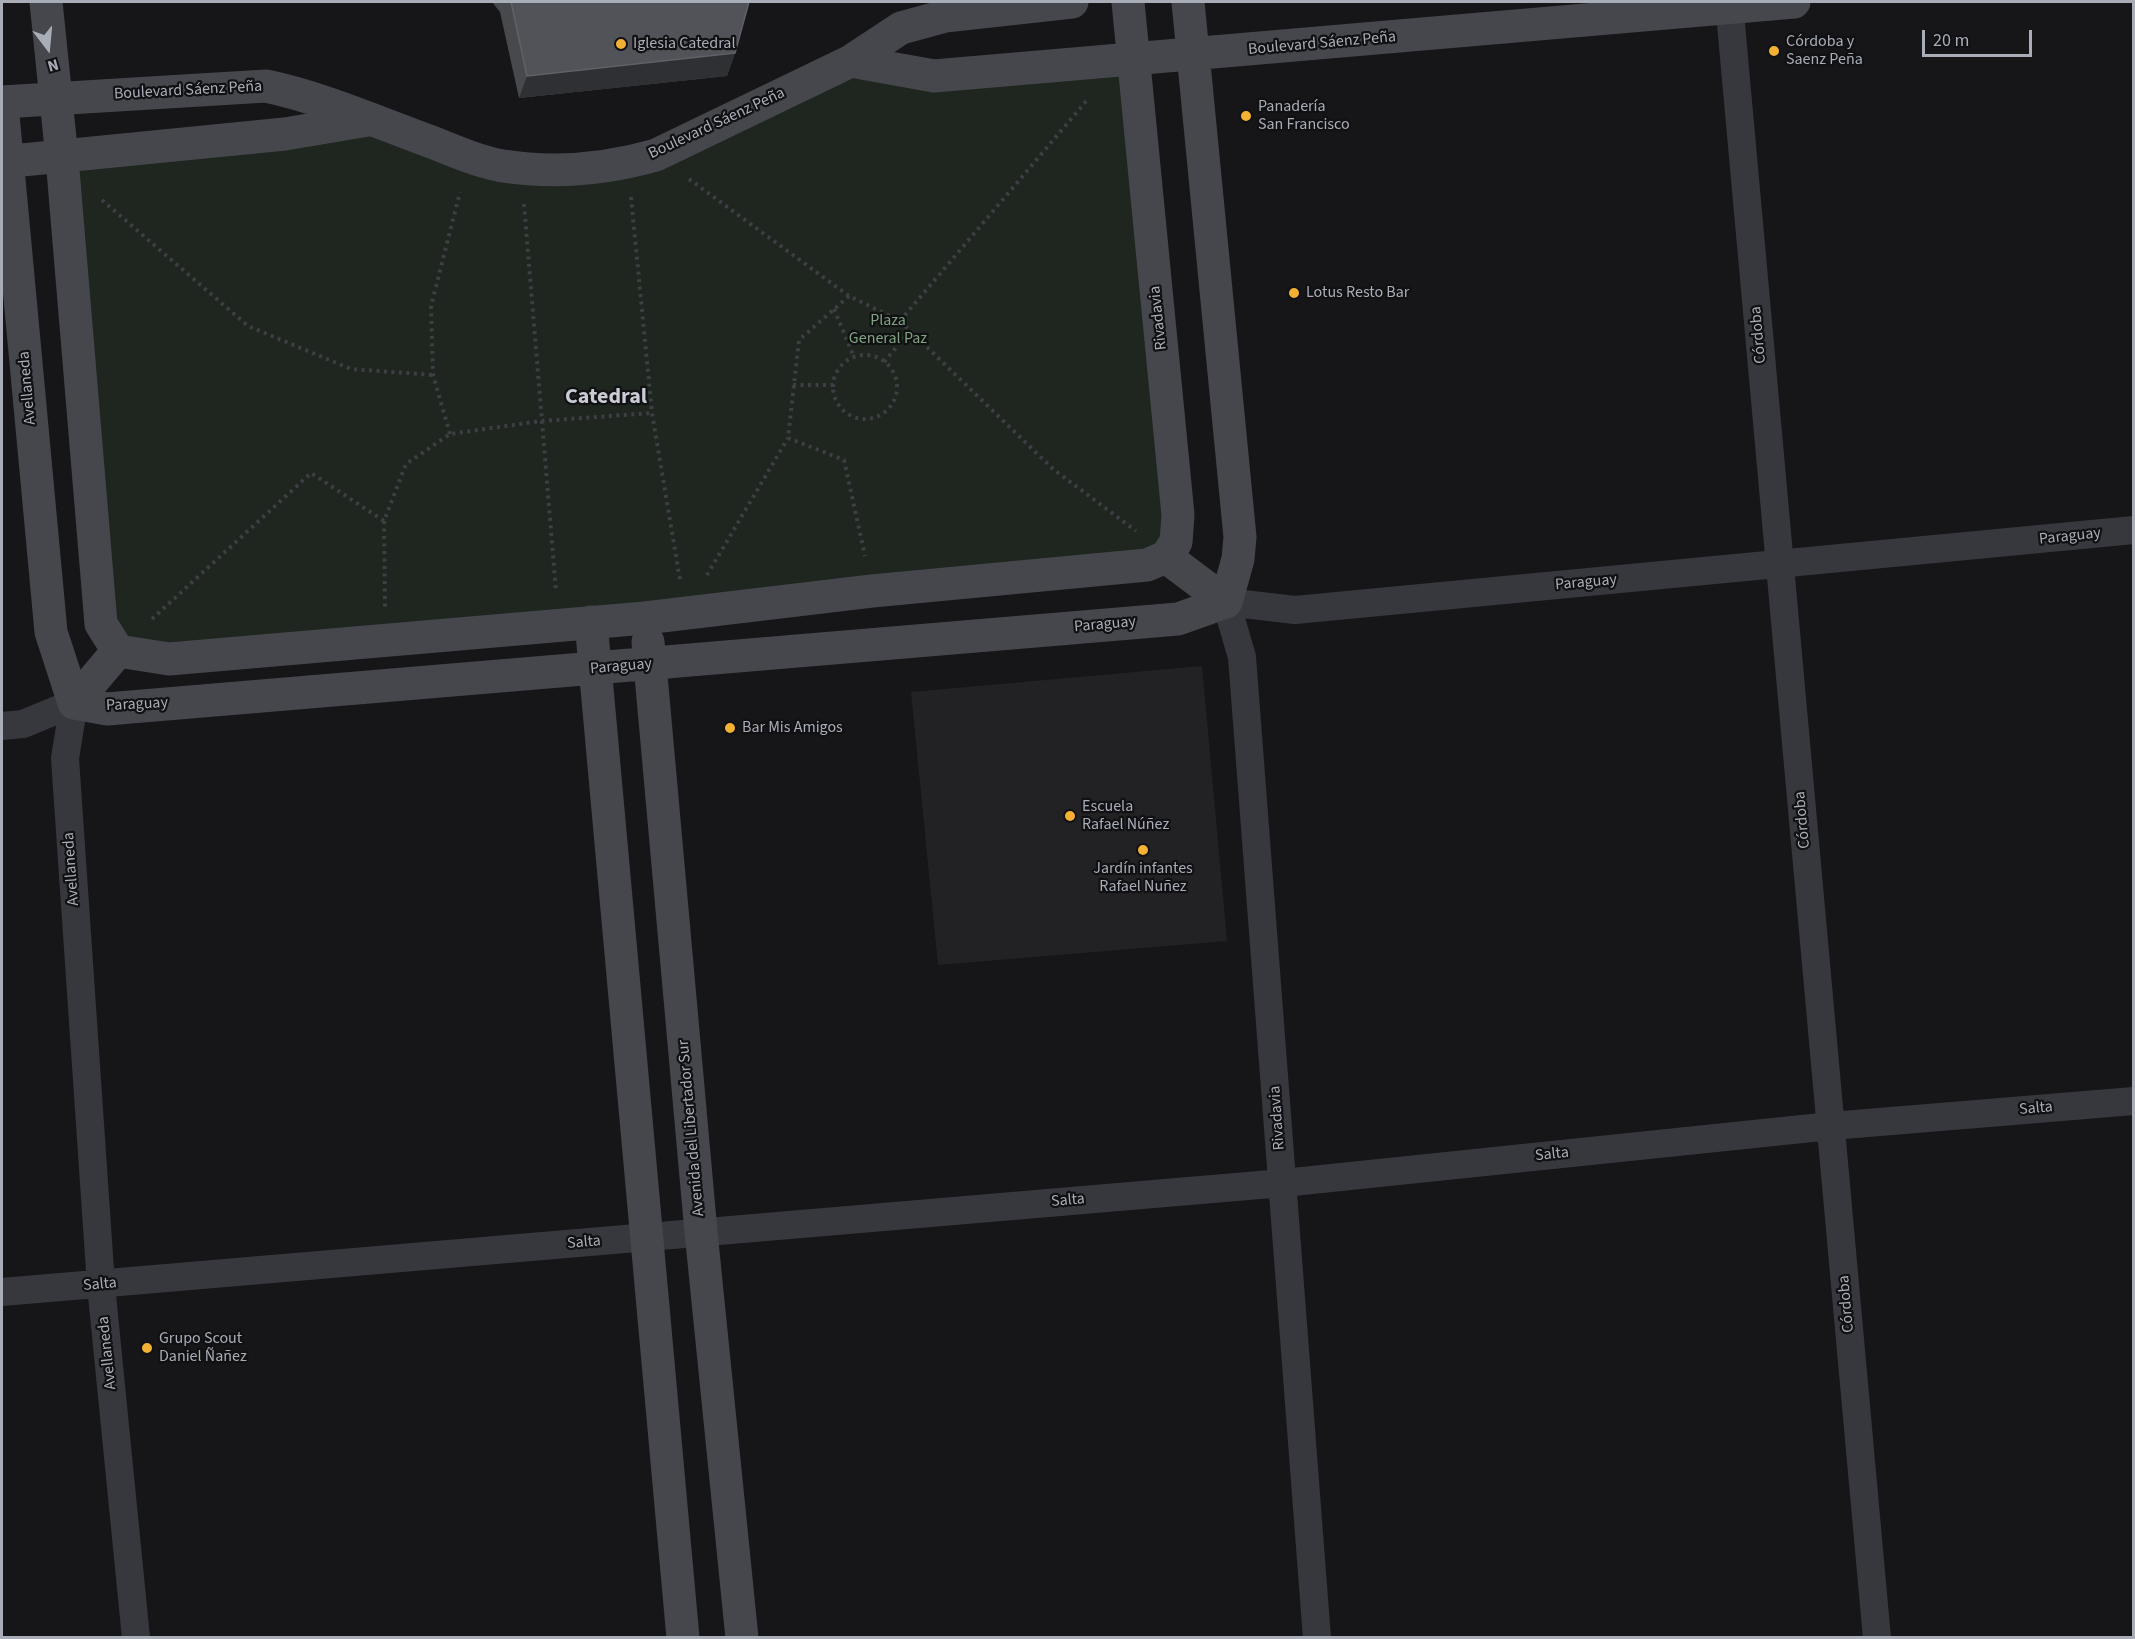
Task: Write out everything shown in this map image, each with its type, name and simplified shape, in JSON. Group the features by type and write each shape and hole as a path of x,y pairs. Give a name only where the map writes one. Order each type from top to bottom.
{"main road":[{"path":"46,2 63,158 100,624 118,651 169,659 645,618 872,591 1147,565 1166,557 1226,602 1238,559 1240,537 1191,55 1188,2"},
{"name":"Boulevard Sáenz Peña","path":"2,103 266,86 298,93 470,156 521,168 582,170 642,159 851,62 901,28 945,16 1072,2"},
{"name":"Rivadavia","path":"1128,2 1178,515 1176,542 1166,557"},
{"name":"Boulevard Sáenz Peña","path":"851,62 934,76 1134,57 1191,55 1729,4 1794,2"},
{"name":"Avellaneda","path":"2,103 4,162 51,632 74,703"},
{"name":"Boulevard Sáenz Peña","path":"4,162 63,158 285,134 369,120"},
{"name":"Paraguay","path":"74,703 108,709 1178,619 1226,602"},
{"name":"Avenida del Libertador Sur","path":"645,618 701,1232 742,1638"},
{"path":"591,622 683,1638"},
{"name":"Paraguay","path":"74,703 118,651"}],"street":[{"name":"Córdoba","path":"1729,4 1877,1638"},
{"name":"Paraguay","path":"1226,602 1295,610 1780,566 2133,530"},
{"name":"Rivadavia","path":"1226,602 1242,657 1317,1638"},
{"name":"Paraguay","path":"2,726 23,724 74,703"},
{"name":"Avellaneda","path":"74,703 64,758 101,1285 136,1638"},
{"name":"Salta","path":"2,1292 1283,1183 1831,1126 2133,1101"}],"path":[{"path":"900,321 1094,92"},
{"path":"450,434 433,375 432,306 470,156"},
{"path":"63,158 97,195 248,326 351,369 433,375"},
{"path":"642,159 849,296 900,321 1053,469 1136,531 1166,557"},
{"path":"642,159 652,413 685,613"},
{"path":"521,168 559,624"},
{"path":"685,613 788,438 799,340 849,296"},
{"path":"834,309 854,357"},
{"path":"884,362 910,331"},
{"path":"854,357 875,357 891,369 897,389 895,399 882,414 863,419 853,417 836,403 833,386 837,371 854,357"},
{"path":"793,385 833,386"},
{"path":"385,640 384,521 406,464 450,434 541,421 652,413"},
{"path":"788,438 843,460 872,591"},
{"path":"118,651 311,473 384,521"}],"shaded area":[{"name":"Escuela Rafael Núñez","path":"1202,666 1227,941 938,965 911,692"}],"green space":[{"name":"Plaza General Paz","path":"1134,57 1166,557 118,651 62,158 369,120 582,170 851,61"}],"building":[{"name":"Iglesia Catedral","path":"511,2 749,2 735,53 527,76"}],"place":[{"name":"Iglesia Catedral","path":"621,44"},
{"name":"Córdoba y Saenz Peña","path":"1774,51"},
{"name":"Panadería San Francisco","path":"1246,116"},
{"name":"Lotus Resto Bar","path":"1294,293"},
{"name":"Bar Mis Amigos","path":"730,728"},
{"name":"Escuela Rafael Núñez","path":"1070,816"},
{"name":"Jardín infantes Rafael Nuñez","path":"1143,850"},
{"name":"Grupo Scout Daniel Ñañez","path":"147,1348"}],"district":[{"name":"Catedral","path":"606,398"}]}
